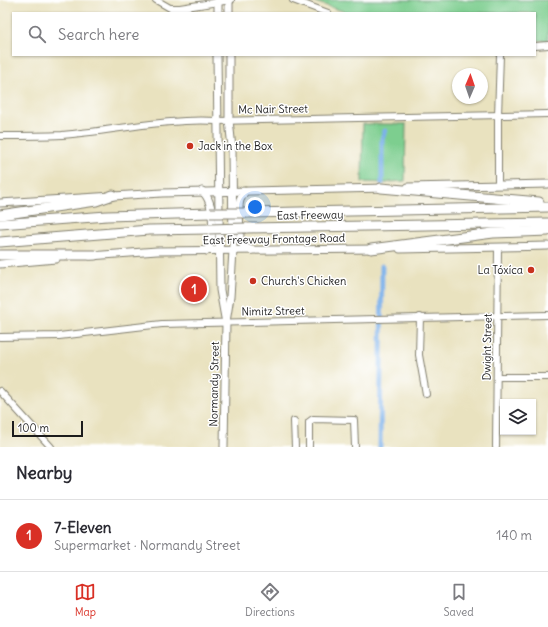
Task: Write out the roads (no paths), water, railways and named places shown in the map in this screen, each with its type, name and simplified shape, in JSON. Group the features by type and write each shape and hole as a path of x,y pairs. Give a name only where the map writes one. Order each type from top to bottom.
{"highway":[{"path":"382,188 509,199 548,204"},
{"path":"0,215 89,202 113,195"},
{"name":"East Freeway","path":"0,224 107,216 548,207"},
{"name":"East Freeway","path":"0,242 149,230 548,223"},
{"path":"371,249 493,233 548,231"},
{"path":"0,255 95,255"}],"main road":[{"path":"229,12 230,0"},
{"path":"218,1 218,12"},
{"name":"Normandy Street","path":"217,56 220,290 226,322"},
{"name":"Normandy Street","path":"224,447 226,322 230,297 233,251 232,148 229,120 229,56"},
{"path":"0,204 113,195 202,191 548,184"},
{"path":"202,191 206,194 211,204 212,239 208,251"},
{"path":"245,191 240,200 240,238 244,247 252,250"},
{"name":"East Freeway Frontage Road","path":"0,264 95,255 157,252 498,248 548,246"}],"street":[{"path":"156,0 170,8 180,8 230,0"},
{"path":"293,0 325,12"},
{"path":"536,46 548,45"},
{"path":"498,184 500,56"},
{"name":"Mc Nair Street","path":"0,136 61,135 174,121 194,120 218,121 548,114"},
{"name":"Dwight Street","path":"496,447 498,248"},
{"name":"Nimitz Street","path":"0,337 59,336 138,326 226,322 548,315"},
{"path":"420,317 419,354 426,394"},
{"path":"497,377 548,377"},
{"path":"0,391 51,447"},
{"path":"309,447 309,422 313,419 354,420 355,447"},
{"path":"294,421 295,447"}],"waterway":[{"path":"382,183 382,139 385,131"},
{"path":"380,447 382,266"}],"place":[{"name":"Jack in the Box","path":"190,146"},
{"name":"La Tóxíca","path":"531,270"},
{"name":"Church's Chicken","path":"253,281"},
{"name":"7-Eleven","path":"194,289"}]}
